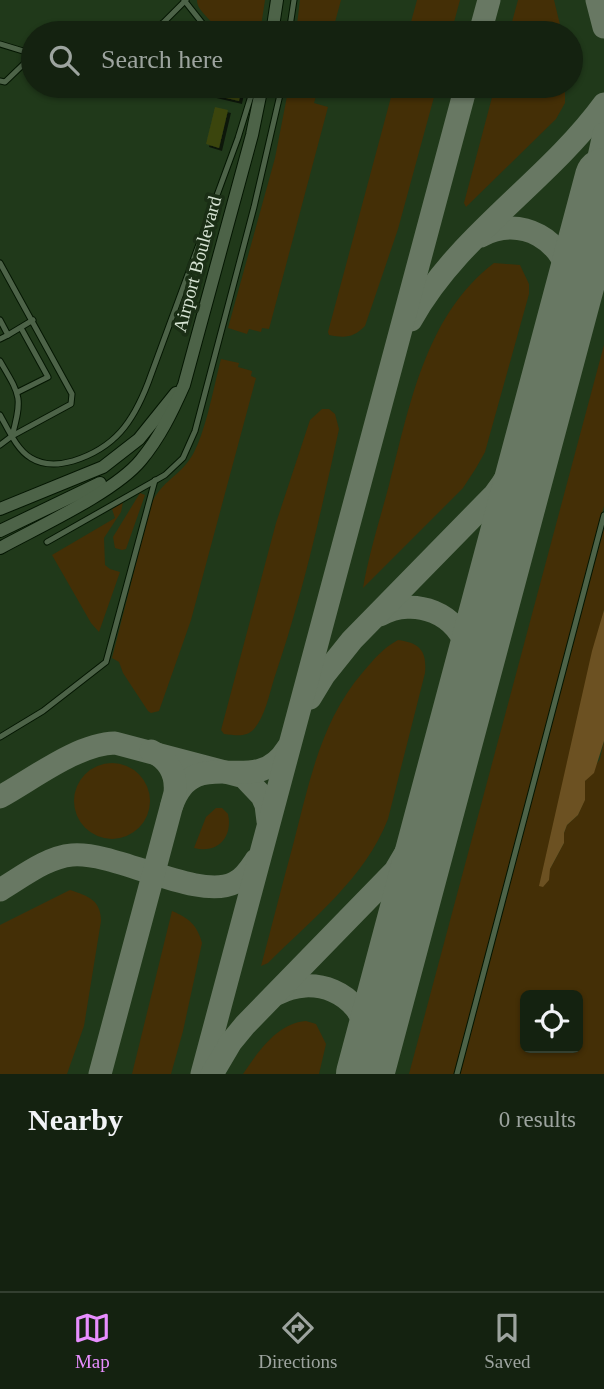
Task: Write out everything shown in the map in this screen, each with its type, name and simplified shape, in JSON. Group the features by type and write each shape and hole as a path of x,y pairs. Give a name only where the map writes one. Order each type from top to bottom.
{"street":[{"path":"273,21 277,0"},
{"name":"Airport Boulevard","path":"151,446 167,425 184,386 260,98"},
{"path":"0,509 103,467 139,439 169,399 184,386"},
{"path":"0,531 105,480 151,446"},
{"path":"0,548 117,481 140,462 151,446"}],"lane":[{"path":"165,21 185,0 201,21"},
{"path":"291,21 294,0"},
{"path":"0,44 21,51"},
{"path":"0,81 5,82 21,67"},
{"path":"0,415 12,436 31,458 52,465 67,463 98,451 113,441 137,410 250,98"},
{"path":"47,542 165,475 183,458 195,430 254,207 279,98"},
{"path":"0,263 72,394 71,404 0,445"},
{"path":"0,320 8,335"},
{"path":"0,340 33,320"},
{"path":"18,392 48,377 21,328"},
{"path":"0,361 18,392 20,406 12,436"},
{"path":"0,737 43,711 106,662 155,480"},
{"path":"457,1074 604,515"}],"shaded area":[{"path":"0,0 604,0 604,1074 0,1074"},
{"path":"197,0 265,0 262,21 211,21 198,6"},
{"path":"300,0 341,0 335,21 297,21"},
{"path":"417,0 460,0 454,21 411,21"},
{"path":"518,0 554,0 559,21 512,21"},
{"path":"287,98 315,98 314,103 328,107 269,329 262,328 261,332 249,329 247,334 228,328 275,158"},
{"path":"391,98 434,98 398,229 365,326 348,336 329,335"},
{"path":"492,98 565,98 556,119 466,207 464,203"},
{"path":"494,263 520,265 529,284 529,294 485,452 463,488 363,588 413,394 424,364 451,309 471,284"},
{"path":"604,345 604,506 454,1074 409,1074"},
{"path":"221,359 239,363 238,367 252,371 251,376 256,378 191,620 159,711 151,713 123,673 119,662 112,658 151,504 160,490 187,463 199,442"},
{"path":"322,409 329,409 335,414 339,429 310,555 284,648 258,724 247,734 224,734 221,730 276,523 310,420"},
{"path":"140,493 145,495 126,549 115,548 113,537"},
{"path":"123,502 121,512 104,538 105,565 120,572 99,632 91,623 52,555 115,518 112,509"},
{"path":"604,524 604,610 550,869 564,843 567,825 578,815 585,799 585,781 600,759 604,741 604,1074 459,1074"},
{"path":"604,610 604,741 594,773 585,781 585,800 578,815 567,825 564,843 550,869 549,880 543,887 539,886 592,651"},
{"path":"398,640 412,643 421,649 425,659 425,673 388,819 366,860 352,879 268,963 261,966 311,777 326,733 348,691 375,658"},
{"path":"112,763 126,766 139,774 147,787 150,801 147,815 139,828 126,836 112,839 98,836 85,828 77,815 74,801 77,787 85,774 98,766"},
{"path":"216,808 222,808 228,814 226,836 217,846 194,848 206,817"},
{"path":"70,890 88,897 96,904 101,921 84,1026 67,1074 0,1074 0,925"},
{"path":"172,911 192,923 202,943 183,1031 171,1074 132,1074"},
{"path":"306,1021 316,1024 326,1044 319,1074 243,1074 277,1033 286,1027"}],"building":[{"path":"215,107 228,110 219,148 206,144"}],"taxiway":[{"path":"483,21 489,0"},
{"path":"597,0 604,27"},
{"path":"202,1074 463,98"},
{"path":"411,320 453,261 556,159 604,104"},
{"path":"552,372 604,134"},
{"path":"481,236 511,228 539,235 560,255 567,269 570,285"},
{"path":"310,698 324,675 352,640 495,494 521,452 551,376"},
{"path":"380,615 407,607 421,608 446,618 456,628 463,639 469,660 462,708"},
{"path":"0,797 71,756 86,749 115,743 244,777 262,796 268,821"},
{"path":"212,1074 231,1042 245,1025 395,871 425,820 452,746"},
{"path":"172,805 182,786 195,776 210,772 259,771 274,764 287,749"},
{"path":"100,1074 175,793 170,768 162,758 151,751"},
{"path":"0,890 53,859 72,855 110,860 178,881 218,887 241,879 256,860"},
{"path":"277,994 305,986 320,987 345,998 363,1020 367,1035 364,1074"}],"runway":[{"path":"365,1074 604,177"}]}
